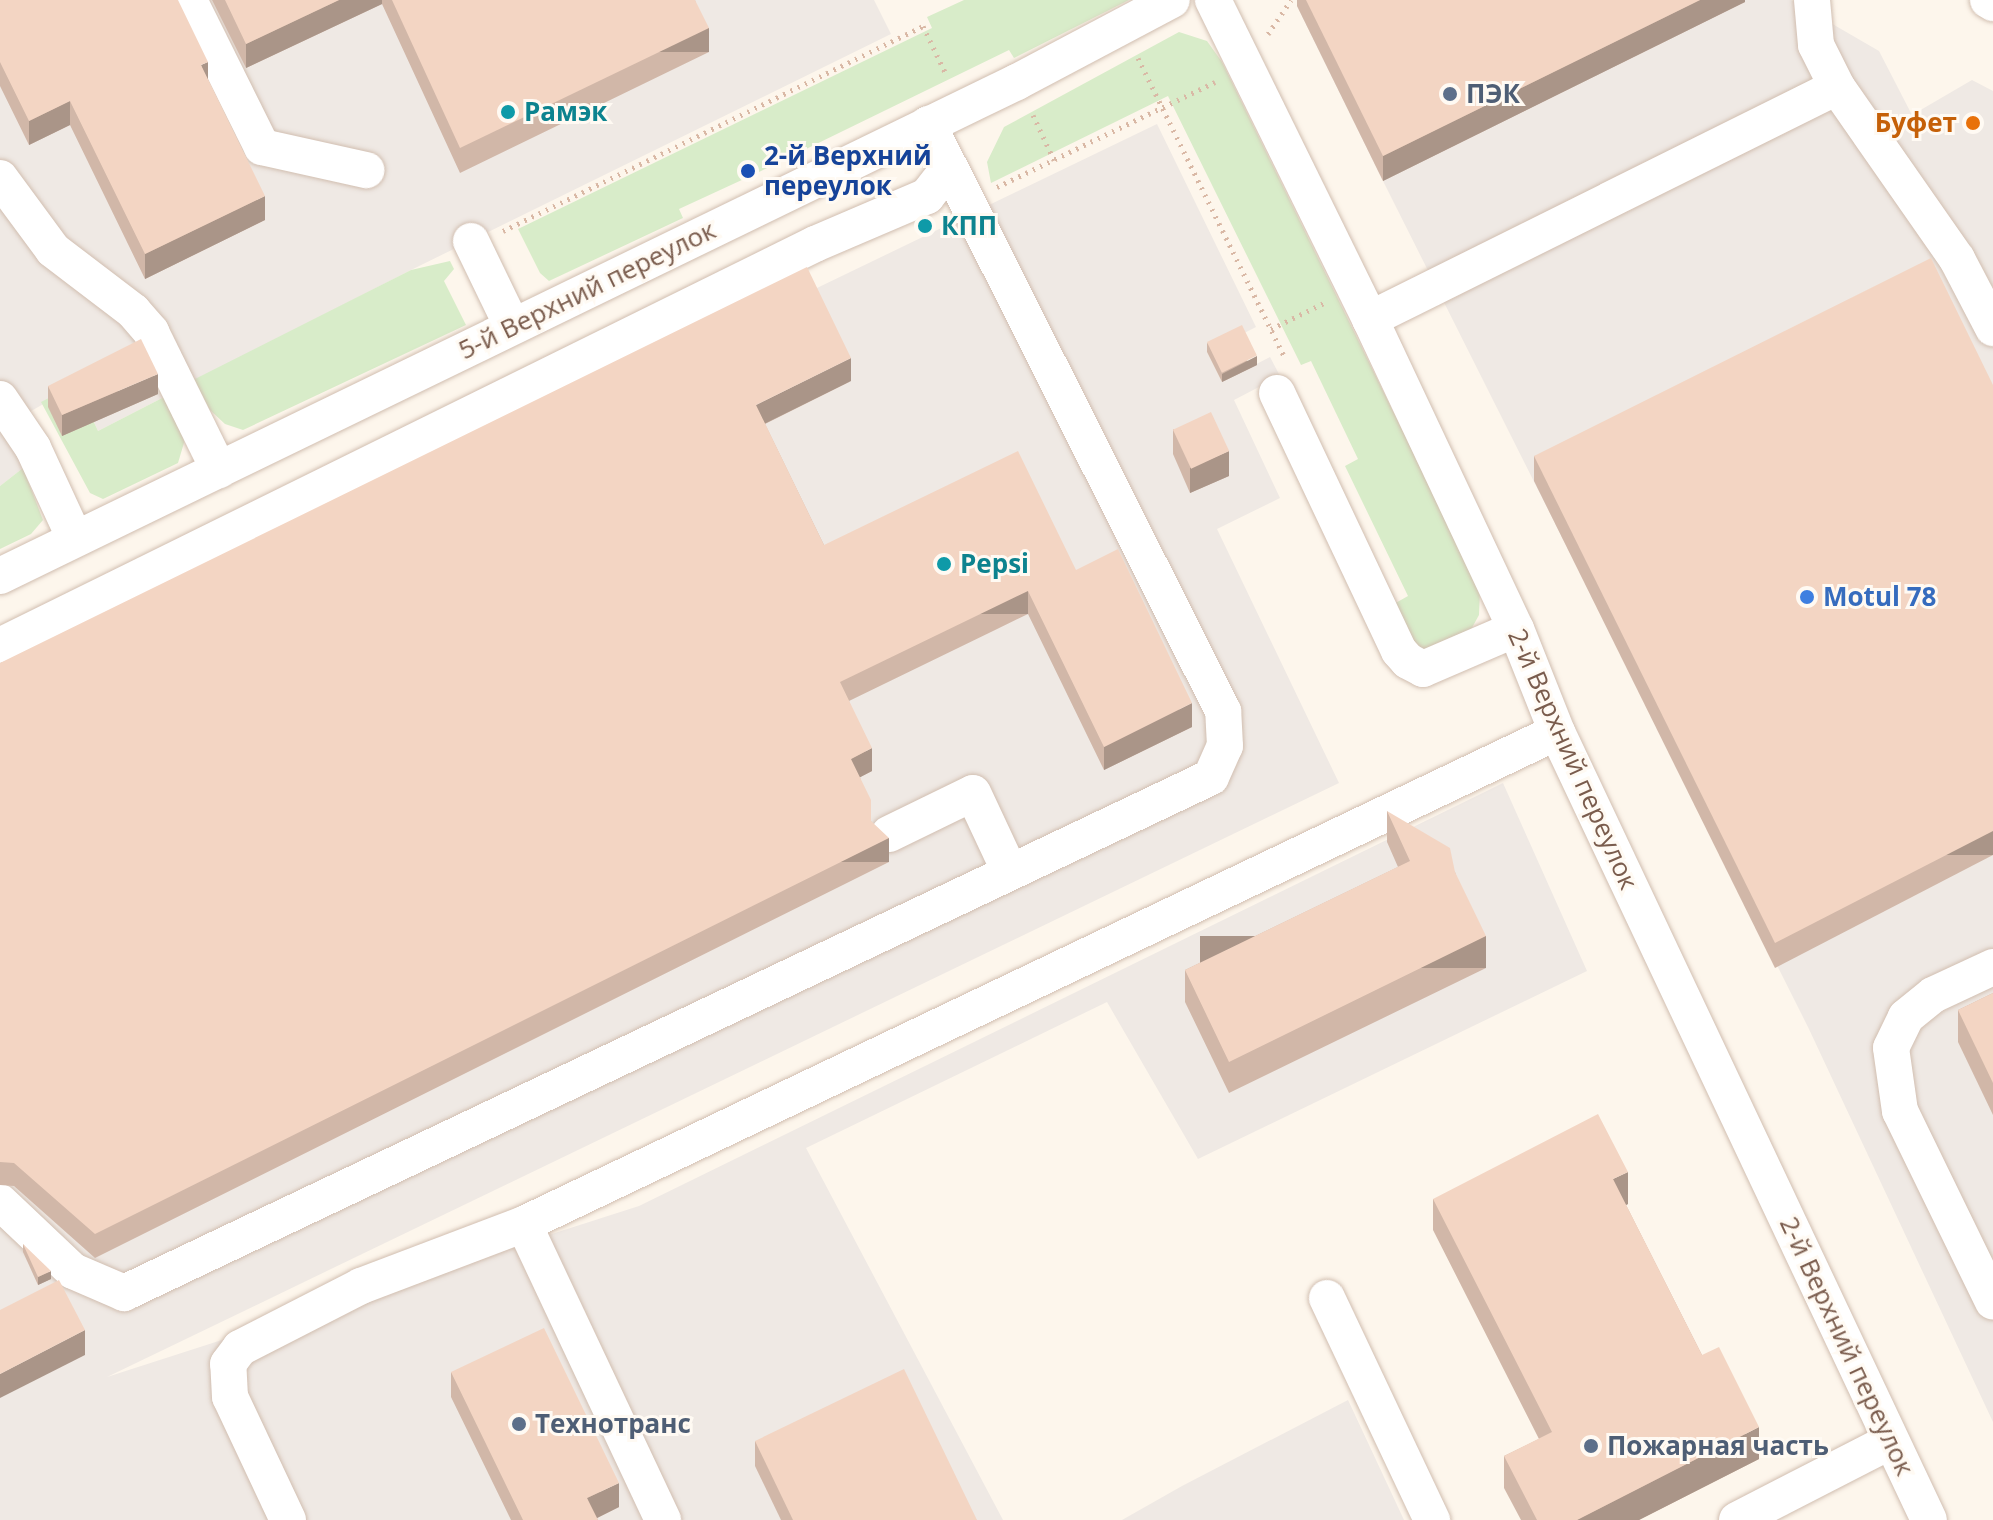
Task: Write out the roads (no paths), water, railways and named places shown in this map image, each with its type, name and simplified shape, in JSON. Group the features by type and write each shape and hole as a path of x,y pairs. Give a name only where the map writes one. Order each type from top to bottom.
{"street":[{"path":"189,0 262,147 366,170"},
{"name":"5-й Верхний переулок","path":"0,576 1125,28 1172,0"},
{"name":"2-й Верхний переулок","path":"1213,0 1362,303 1516,629 1557,732 1929,1520"},
{"path":"1812,0 1816,45 1837,87 1957,259 1993,328"},
{"path":"1988,0 1993,3"},
{"path":"1362,303 1837,87"},
{"path":"0,1202 73,1271 124,1293 1010,872 1196,787 1219,764 1225,728 1223,711 964,203 928,124"},
{"path":"0,646 815,244 927,196 948,169"},
{"path":"0,178 53,250 133,311 151,332 219,470"},
{"path":"472,243 512,326"},
{"path":"1277,393 1399,651 1408,661 1423,669 1516,629"},
{"path":"0,399 33,448 75,539"},
{"path":"288,1520 230,1397 228,1364 240,1348 361,1286 524,1224 1557,732"},
{"path":"889,834 973,793 1010,872"},
{"path":"1993,967 1933,995 1906,1017 1891,1048 1900,1111 1993,1302"},
{"path":"524,1224 663,1520"},
{"path":"1327,1298 1432,1520"},
{"path":"1737,1520 1891,1441"}],"place":[{"name":"ПЭК","path":"1450,94"},
{"name":"Рамэк","path":"508,112"},
{"name":"Буфет","path":"1973,123"},
{"name":"2-й Верхний переулок","path":"748,171"},
{"name":"КПП","path":"925,226"},
{"name":"Pepsi","path":"944,564"},
{"name":"Motul 78","path":"1807,597"},
{"name":"Технотранс","path":"519,1424"},
{"name":"Пожарная часть","path":"1591,1446"}]}
